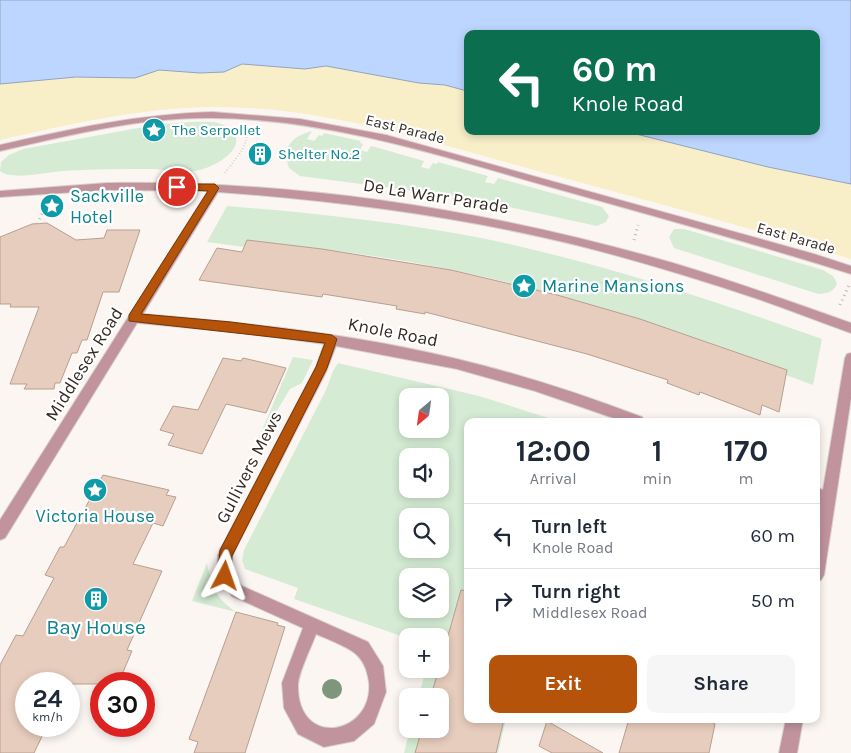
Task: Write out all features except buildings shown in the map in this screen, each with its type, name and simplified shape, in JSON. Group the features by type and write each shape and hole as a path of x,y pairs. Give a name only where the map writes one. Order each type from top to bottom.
{"street":[{"name":"East Parade","path":"0,148 125,121 211,115 254,116 322,124 388,139 851,270"},
{"name":"De La Warr Parade","path":"0,194 120,186 215,188 316,195 420,208 548,233 629,255 732,284 851,328"},
{"name":"Middlesex Road","path":"0,533 215,188"},
{"name":"Knole Road","path":"133,318 231,326 332,339 431,358 535,386 628,418"},
{"name":"Gullivers Mews","path":"312,624 290,683 292,708 304,728 324,738 348,734 368,718 378,692 375,666 362,648 312,624 237,591 225,576 225,555 322,368 332,339"},
{"path":"820,523 822,497 851,358"},
{"path":"788,753 793,723"}],"path":[{"path":"215,188 243,149 254,116"},
{"path":"629,255 643,210"},
{"path":"833,322 851,280"}],"green space":[{"path":"211,122 225,125 229,128 235,134 236,141 230,153 224,159 209,167 192,171 97,169 21,176 5,174 0,171 1,162 9,155 23,149 149,126 149,133 155,135 161,132 162,124"},
{"path":"312,131 307,139 314,141 319,135 322,136 324,133 361,141 360,143 363,144 360,150 367,152 371,146 375,147 424,161 421,167 429,169 433,163 437,164 438,162 488,176 485,182 494,184 498,178 602,207 609,216 606,222 597,226 468,198 300,176 289,168 285,154 289,145 295,139 302,134"},
{"path":"227,206 357,219 454,233 572,259 656,283 822,339 813,385 786,375 787,370 663,327 538,290 496,280 427,265 325,249 247,240 244,247 207,242"},
{"path":"674,229 684,229 823,270 833,276 837,283 836,286 832,291 818,294 674,248 669,237"},
{"path":"293,357 313,360 302,383 290,389 254,449"},
{"path":"338,363 445,388 399,388 399,438 449,438 449,389 479,396 549,418 464,418 464,723 505,723 498,753 404,753 408,738 449,738 449,688 421,688 424,678 449,678 449,628 399,628 399,635 294,599 298,588 245,569 242,560 244,550"},
{"path":"207,563 216,591 223,602 236,612 192,601"}],"sand":[{"path":"0,0 464,55 464,135 820,135 820,30 774,30 457,0 851,0 851,259 733,224 417,138 377,128 297,113 216,107 161,110 53,128 0,140"}],"water":[{"path":"0,0 851,0 851,184 768,167 640,135 820,135 820,30 464,30 464,90 445,85 419,83 326,66 305,69 242,64 224,72 200,73 159,70 135,78 76,77 0,84"}],"place":[{"name":"The Serpollet","path":"154,130"},
{"name":"Shelter No.2","path":"260,154"},
{"name":"Sackville Hotel","path":"52,206"},
{"name":"Marine Mansions","path":"524,286"},
{"name":"Victoria House","path":"95,490"},
{"name":"Bay House","path":"96,599"}],"route":[{"path":"177,187 215,188 133,318 231,326 332,339 322,368 225,555 225,576"}]}
